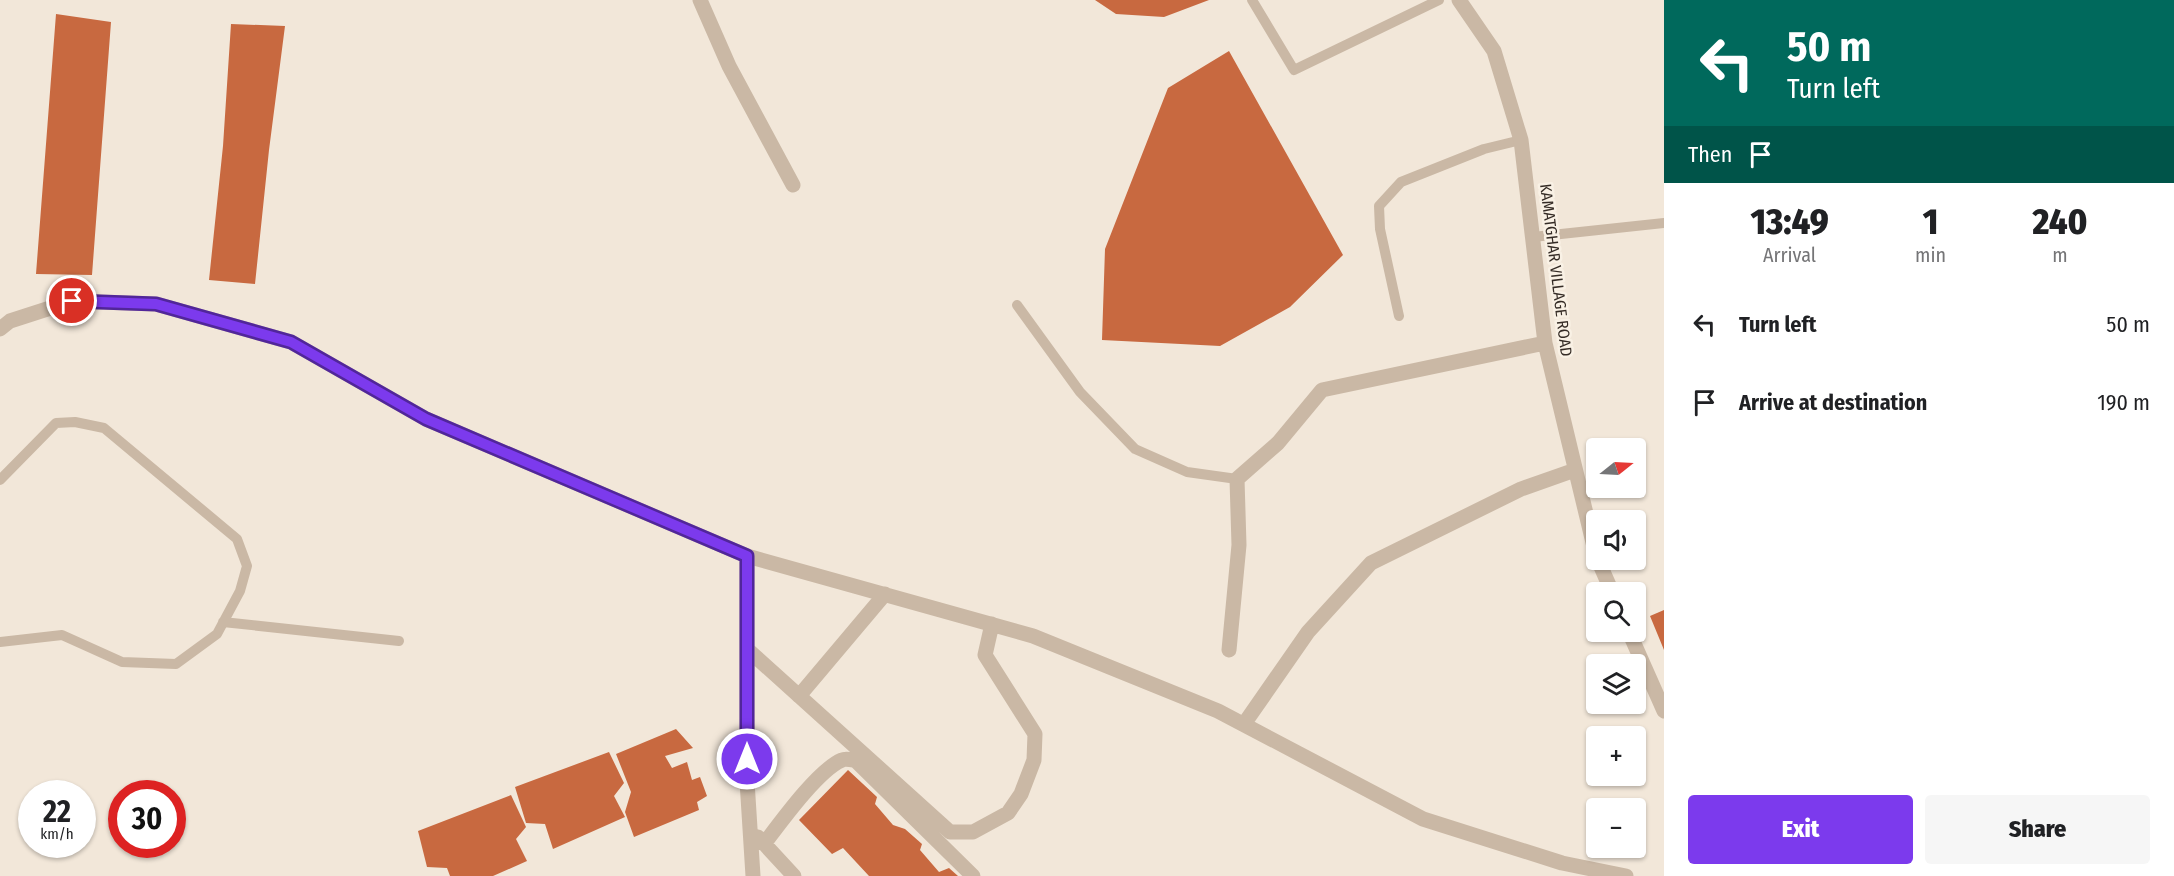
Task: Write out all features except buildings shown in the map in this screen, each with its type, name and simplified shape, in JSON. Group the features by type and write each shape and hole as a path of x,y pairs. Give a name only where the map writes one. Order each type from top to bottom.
{"street":[{"path":"700,0 729,66 793,185"},
{"name":"KAMATGHAR VILLAGE ROAD","path":"1459,0 1494,51 1521,140 1545,343 1586,515"},
{"path":"0,329 10,321 72,301 156,304 291,342 426,419 747,556 1033,636 1218,711 1422,819 1562,863 1626,876"},
{"path":"1229,650 1239,545 1237,478 1278,443 1322,390 1545,343"},
{"path":"1244,724 1308,632 1371,563 1521,489 1575,470"},
{"path":"747,556 747,781 753,876"},
{"path":"799,696 885,594"},
{"path":"747,649 950,832 973,832 1008,813 1021,794 1034,760 1035,734 985,655 992,624"},
{"path":"1633,642 1664,711"},
{"path":"764,844 789,810 830,767 844,759 855,760 974,876"},
{"path":"749,829 794,876"}],"lane":[{"path":"1252,0 1294,70 1438,0"},
{"path":"1399,316 1380,229 1379,206 1401,182 1484,149 1521,140"},
{"path":"1533,237 1664,223"},
{"path":"1017,305 1080,392 1135,449 1187,472 1237,478"},
{"path":"0,480 56,423 75,422 104,428 237,539 247,566 240,591 217,634 176,664 122,662 62,635 0,642"},
{"path":"223,622 399,641"}],"route":[{"path":"72,301 156,304 291,342 426,419 747,556 747,759"}]}
